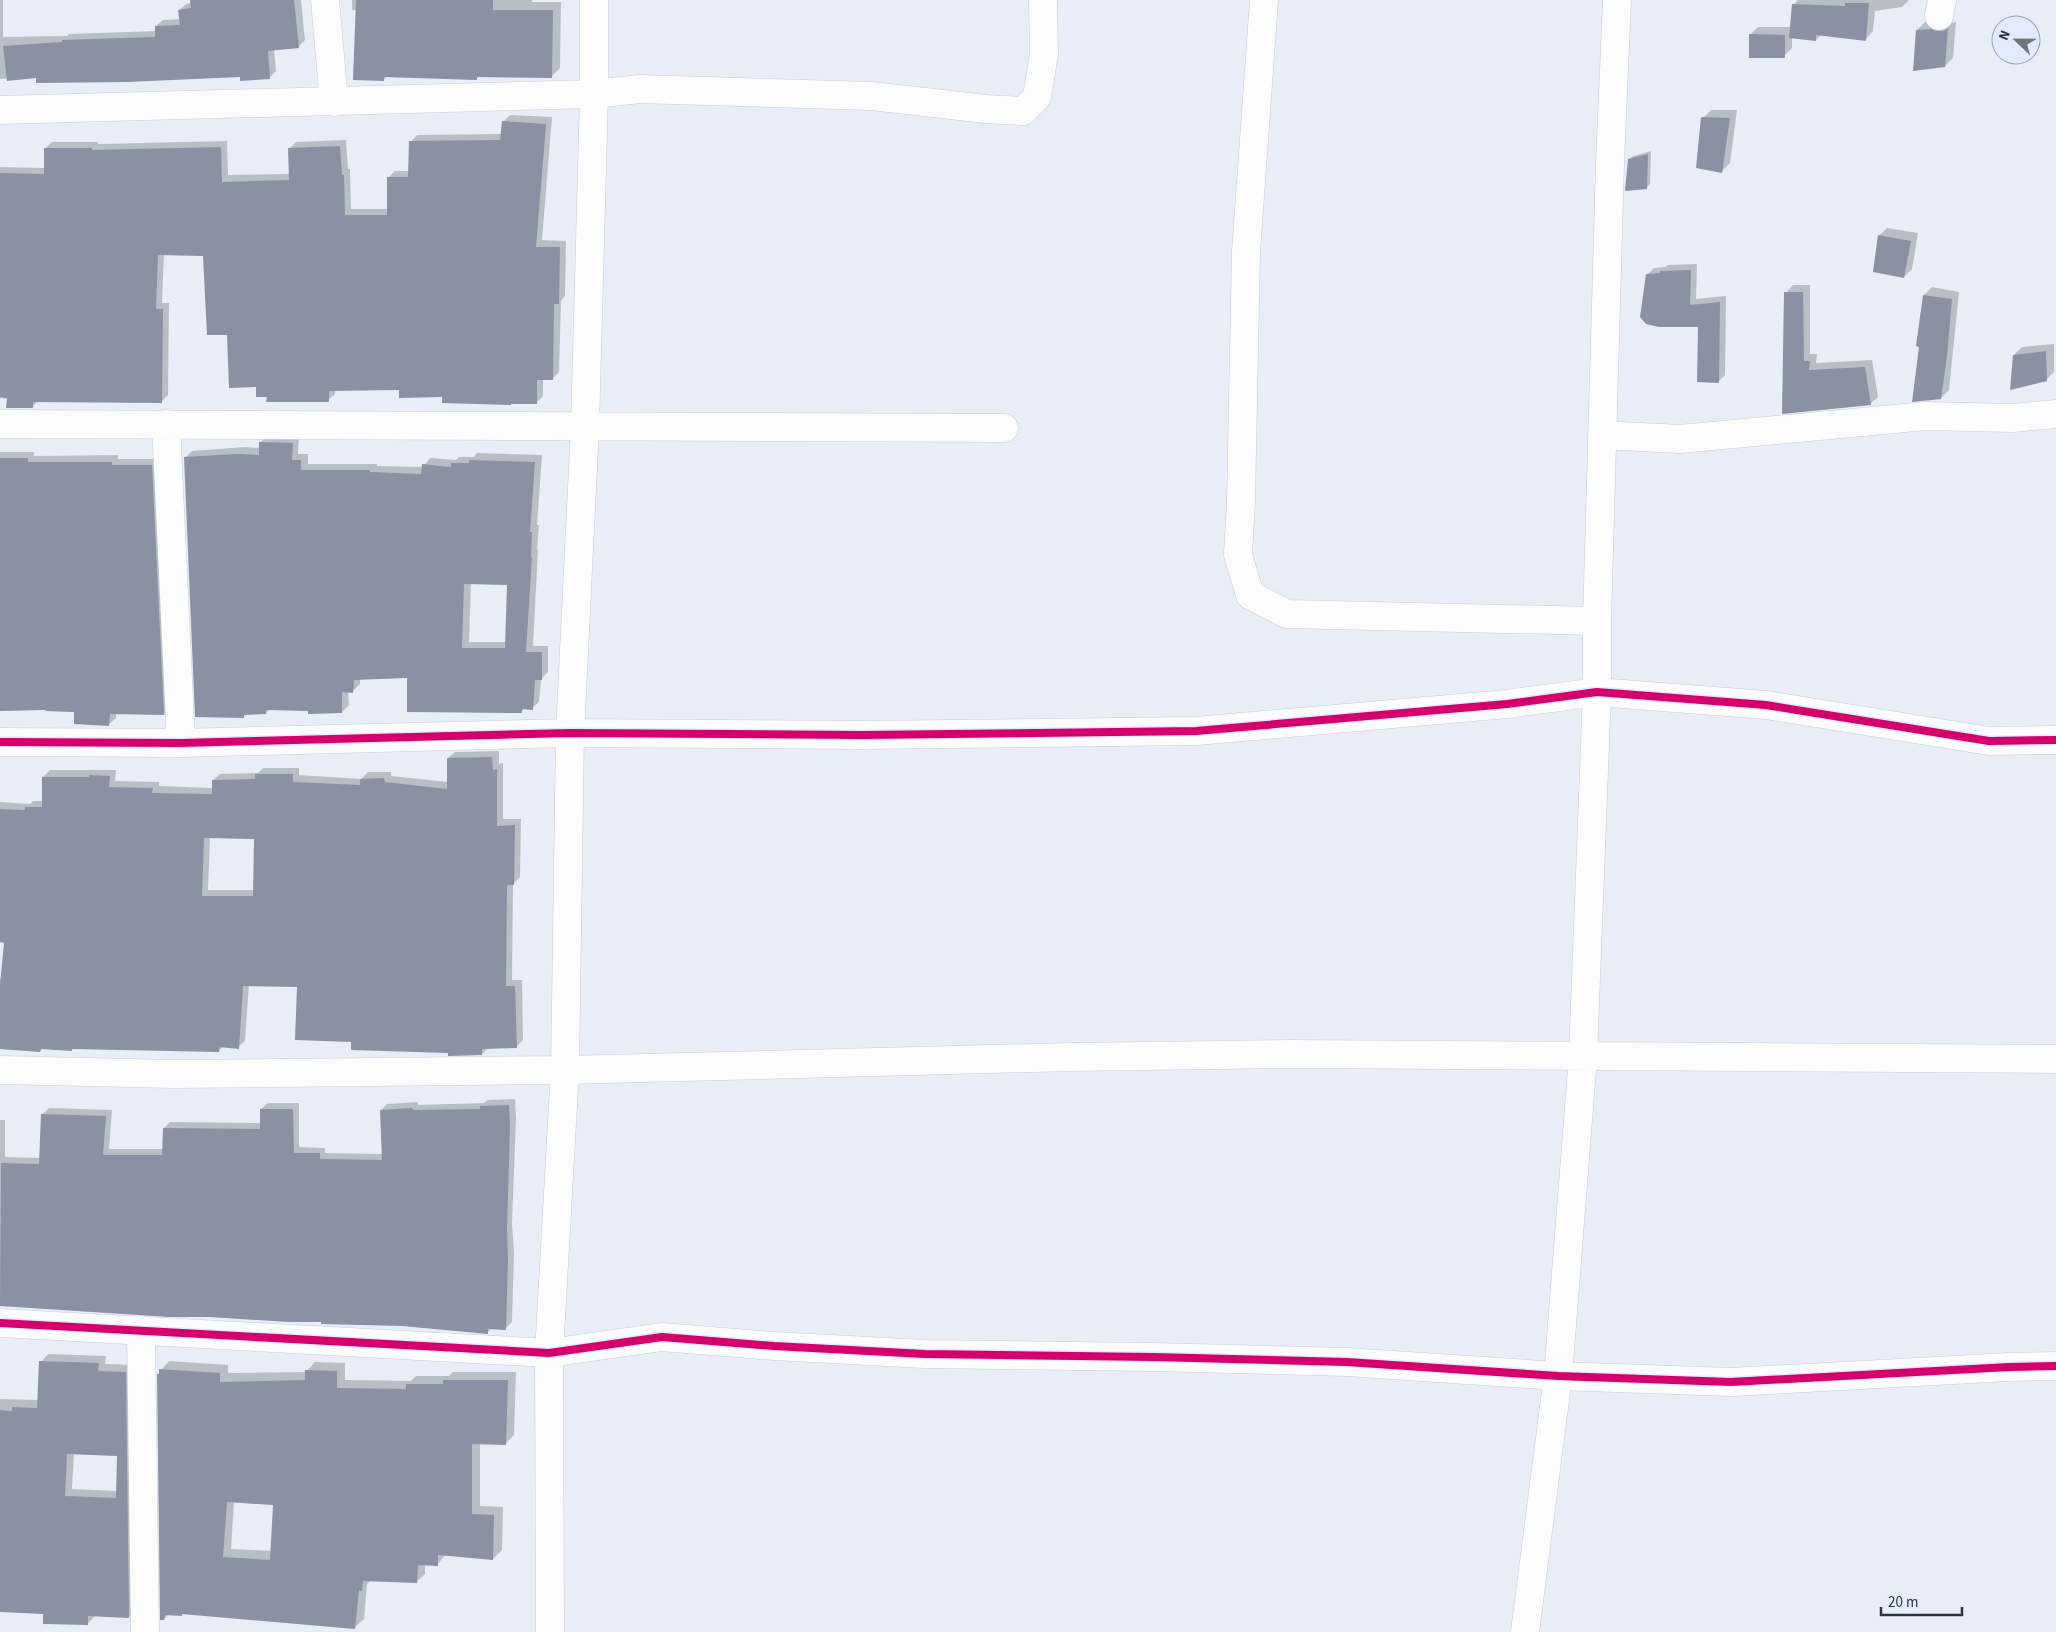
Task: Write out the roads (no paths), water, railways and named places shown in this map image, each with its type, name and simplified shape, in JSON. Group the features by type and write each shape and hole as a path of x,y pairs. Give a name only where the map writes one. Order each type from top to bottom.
{"street":[{"path":"325,0 334,102"},
{"path":"550,1632 549,1353 565,1070 570,732 584,427 594,94 594,0"},
{"path":"0,110 594,94 640,89 872,96 1023,111 1037,97 1044,54 1043,0"},
{"path":"1264,0 1246,252 1241,501 1238,555 1250,595 1288,614 1597,621"},
{"path":"1525,1632 1558,1376 1583,1056 1597,692 1602,435 1617,0"},
{"path":"1602,435 1680,439 1926,416 2012,418 2056,414"},
{"path":"0,424 1004,428"},
{"path":"166,424 181,743"},
{"path":"0,742 181,743 570,732 862,735 1196,731 1507,704 1597,692 1766,705 1989,741 2056,740"},
{"path":"0,1070 174,1074 565,1070 1071,1057 1240,1055 2056,1059"},
{"path":"0,1324 549,1353 662,1337 774,1346 925,1354 1153,1356 1347,1362 1558,1376 1730,1382 2056,1366"},
{"path":"141,1330 146,1632"}]}
